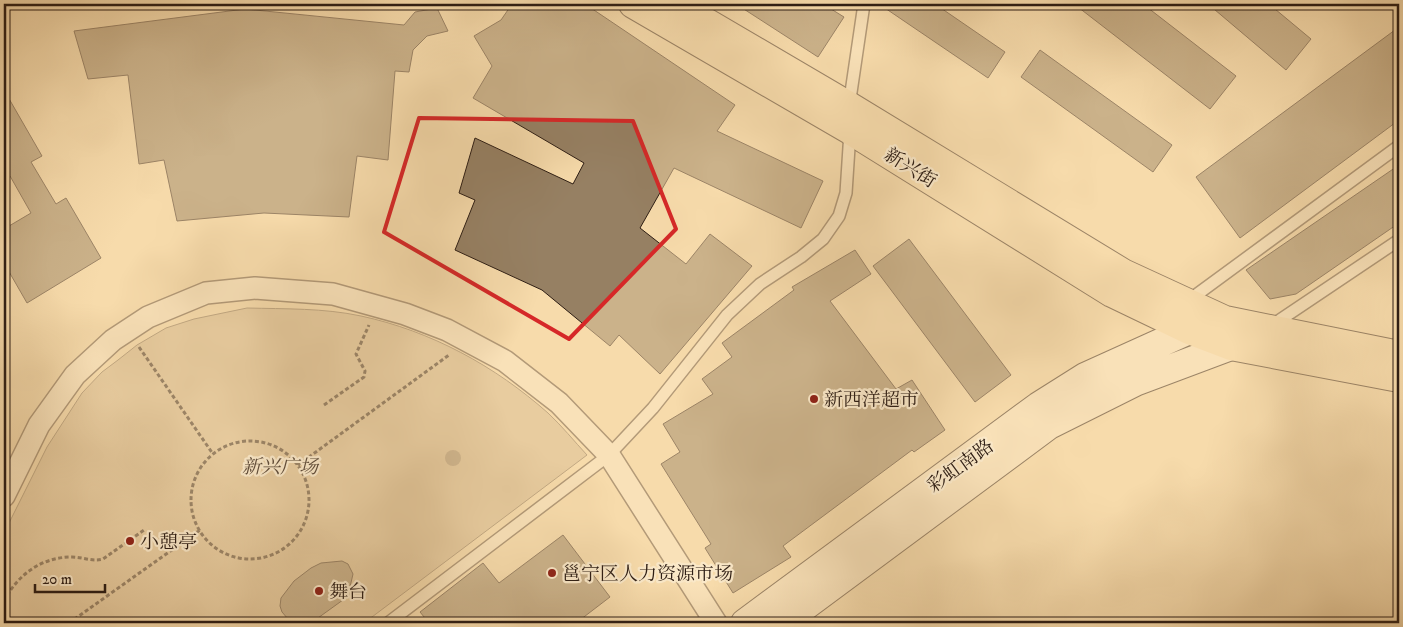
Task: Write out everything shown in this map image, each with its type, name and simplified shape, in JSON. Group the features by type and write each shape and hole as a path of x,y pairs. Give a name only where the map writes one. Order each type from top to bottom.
{"main road":[{"name":"新兴街","path":"633,4 850,118 1123,274 1186,302 1228,333"},
{"name":"新兴街","path":"675,4 1112,293 1188,330"},
{"name":"彩虹南路","path":"1228,333 1265,330 1399,355"},
{"name":"彩虹南路","path":"1228,333 1399,378"}],"street":[{"path":"4,496 39,425 74,375 113,340 148,317 206,293 255,288 333,294 378,306 448,330 505,361 559,404 609,455 716,623"},
{"name":"彩虹南路","path":"745,623 1039,406 1085,378 1188,330 1228,333"},
{"name":"彩虹南路","path":"782,623 1049,425 1228,333"}],"lane":[{"path":"388,623 609,455 653,408 727,315 760,284 802,257 823,239 840,216 846,193 850,118 864,4"},
{"path":"1186,302 1399,146"},
{"path":"1265,330 1399,240"}],"path":[{"path":"324,405 364,377 364,371 356,354 378,306"},
{"path":"137,345 213,454"},
{"path":"298,465 457,350"},
{"path":"243,441 260,441 288,454 298,465 305,479 309,494 309,509 304,524 296,537 285,547 272,555 257,558 240,558 224,552 211,543 200,530 191,498 194,481 202,466 213,454 227,445 243,441"},
{"path":"4,601 10,589 37,565 54,558 74,557 97,561 103,559 144,530"},
{"path":"68,623 200,530"}],"highlighted area":[{"path":"419,118 633,121 676,229 569,339 384,232"}],"green space":[{"name":"新兴广场","path":"247,308 304,309 347,313 387,323 437,341 461,352 528,396 553,418 587,455 364,623 4,623 4,533 47,447 82,393 102,372 137,345 166,328 194,319"}],"building":[{"path":"512,4 585,4 735,105 717,131 823,181 801,228 674,168 640,228 686,264 710,234 752,266 660,374 619,335 610,346 542,290 455,250 475,200 459,193 475,138 573,184 584,163 473,98 492,66 474,36 501,20"},
{"path":"736,4 823,4 844,17 818,57"},
{"path":"879,4 935,4 1005,52 988,78"},
{"path":"1074,4 1143,4 1236,76 1210,109"},
{"path":"1208,4 1269,4 1311,39 1286,70"},
{"path":"437,8 448,31 427,36 413,50 409,72 395,71 388,160 357,156 349,217 264,213 177,221 164,160 139,164 128,75 88,79 74,31 245,9 404,25 415,12"},
{"path":"1399,27 1399,120 1240,238 1196,177"},
{"path":"1040,50 1172,145 1153,172 1021,77"},
{"path":"4,90 42,156 31,162 56,204 66,198 101,258 27,303 4,263 4,229 31,213 10,176 4,179"},
{"path":"1399,165 1399,223 1296,294 1270,299 1246,270"},
{"path":"909,239 1011,375 975,402 873,266"},
{"path":"855,250 871,274 830,301 896,389 912,380 945,430 914,452 912,450 783,546 791,557 733,593 705,548 711,544 661,464 680,452 663,424 713,394 702,379 732,357 722,343 794,290 792,287"},
{"name":"邕宁区人力资源市场","path":"563,535 610,597 576,623 429,623 420,612 483,563 499,583"},
{"name":"舞台","path":"342,561 348,564 353,574 350,587 354,592 311,623 300,623 298,620 288,619 280,606 281,598 294,581 321,563"}],"place":[{"name":"新西洋超市","path":"814,399"},
{"name":"小憩亭","path":"130,541"},
{"name":"邕宁区人力资源市场","path":"552,573"},
{"name":"舞台","path":"319,591"}]}
